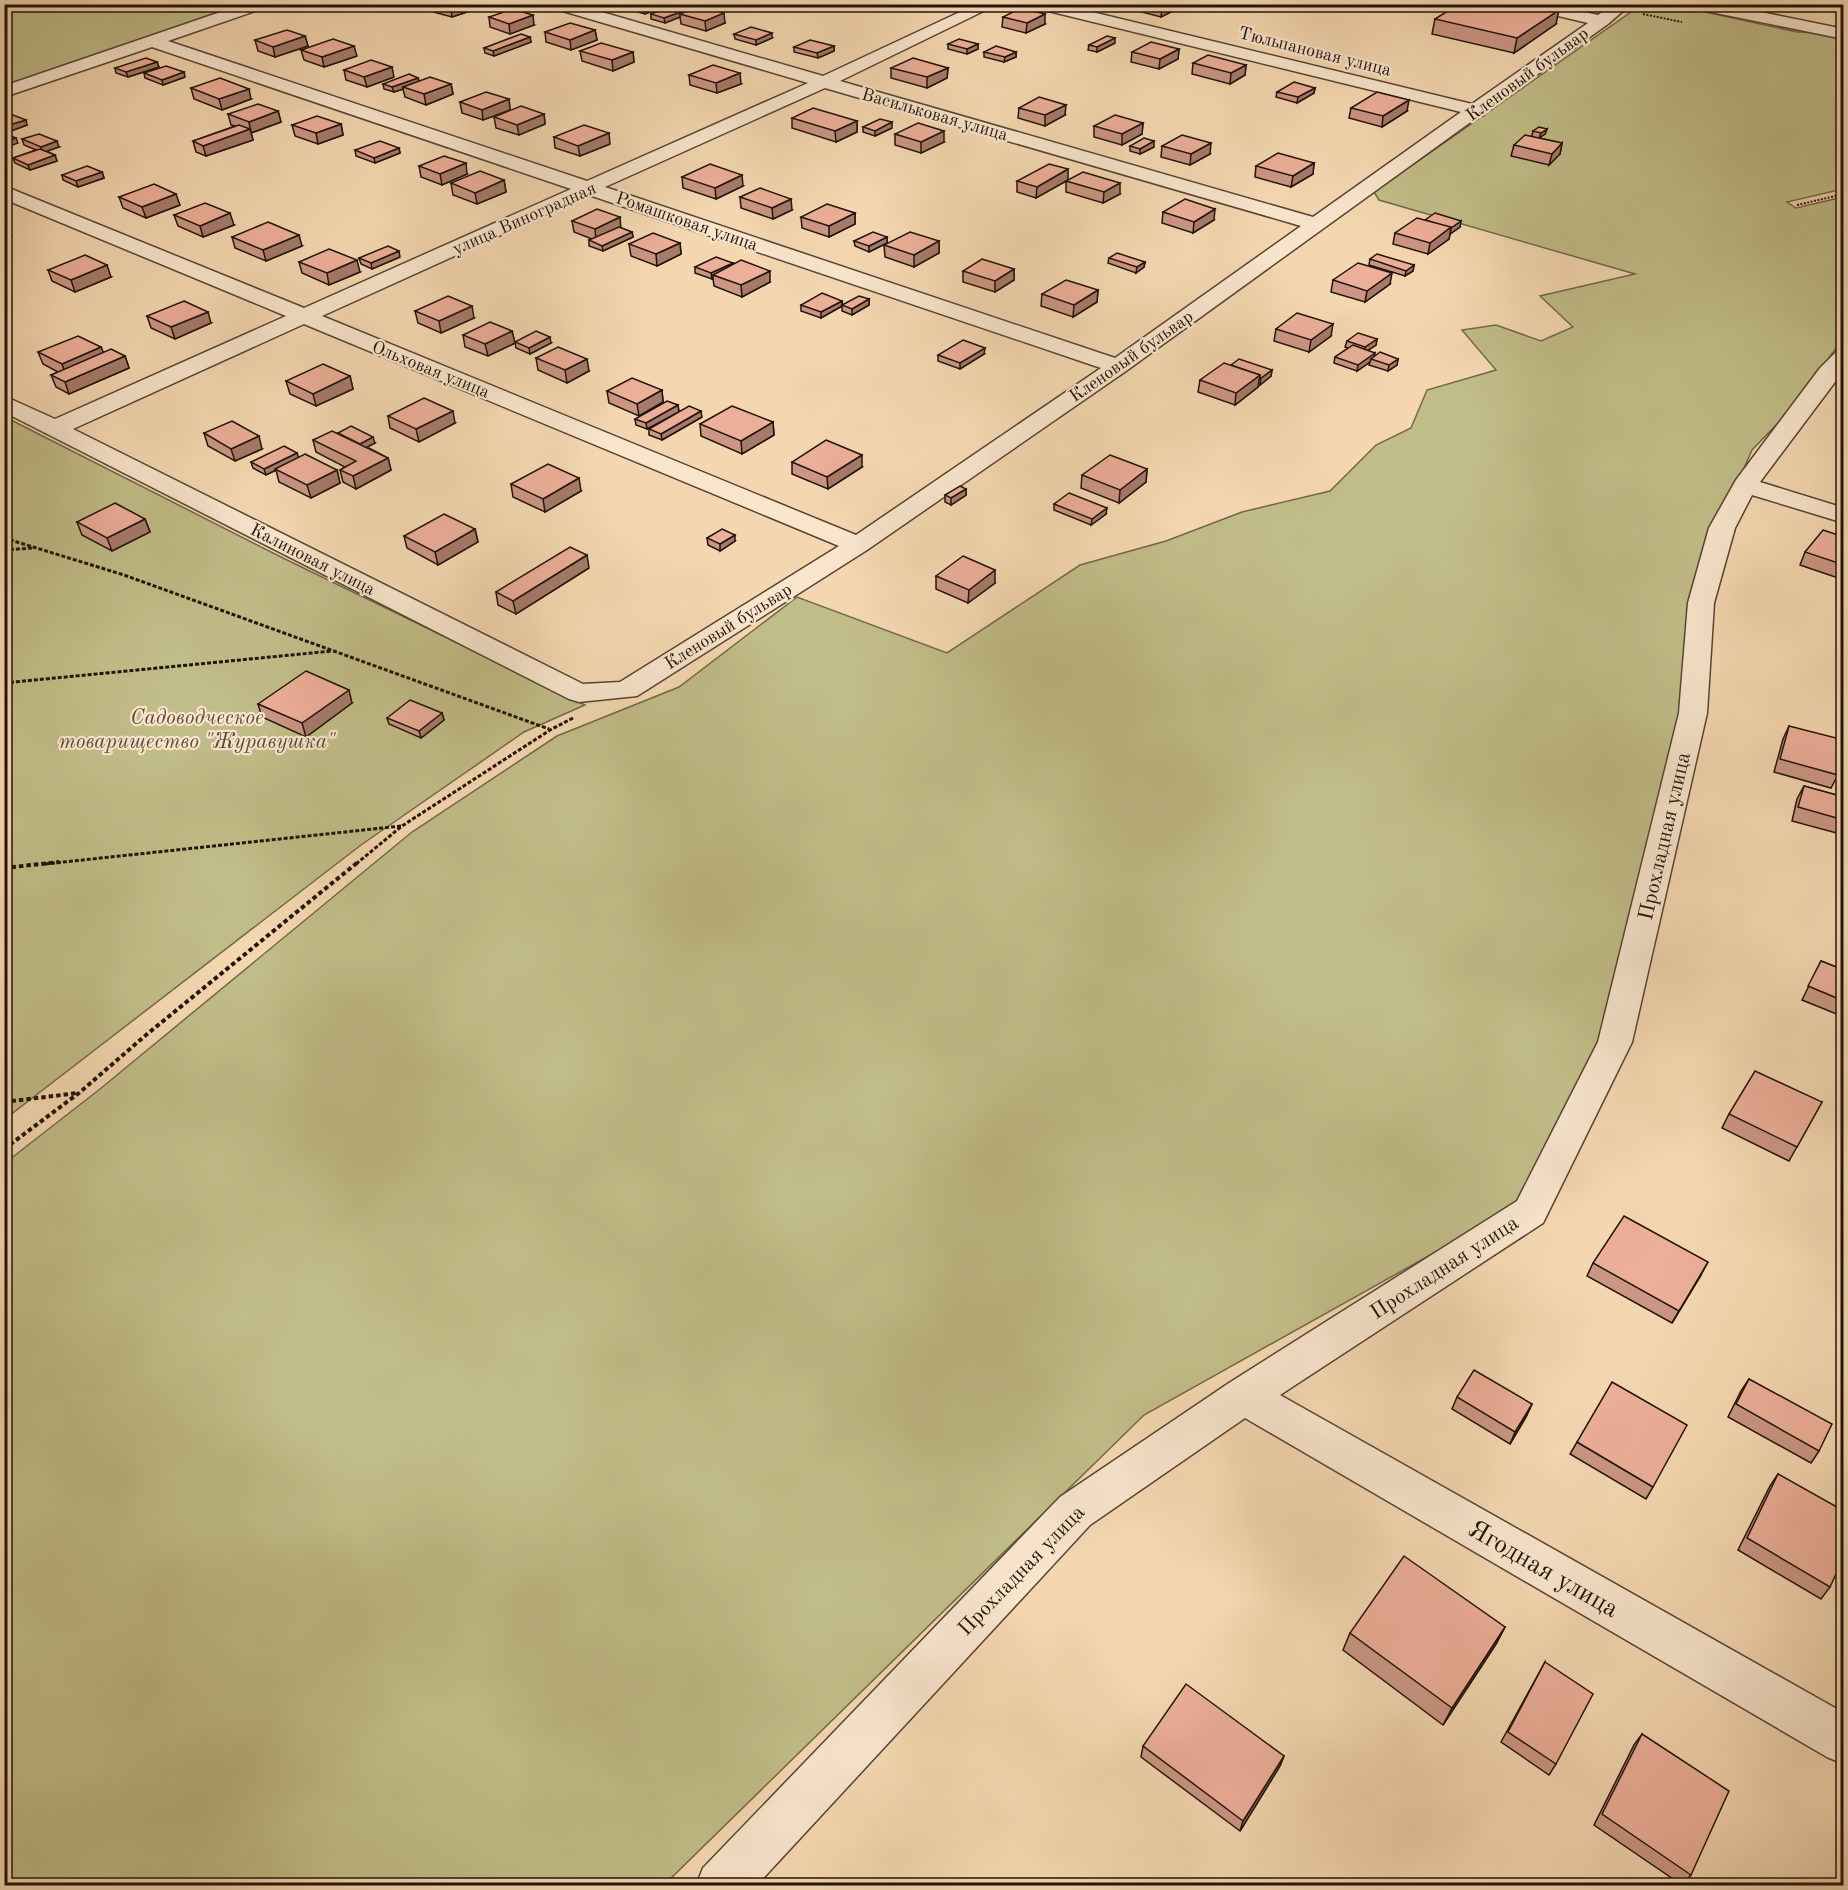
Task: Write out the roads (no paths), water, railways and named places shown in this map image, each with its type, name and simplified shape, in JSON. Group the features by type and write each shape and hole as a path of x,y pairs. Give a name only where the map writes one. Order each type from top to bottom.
{"street":[{"path":"4,92 261,4"},
{"name":"Васильковая улица","path":"555,4 1315,224"},
{"name":"улица Виноградная","path":"56,428 824,82 991,4"},
{"name":"Тюльпановая улица","path":"1038,4 1478,111"},
{"path":"1526,4 1602,21"},
{"name":"Кленовый бульвар","path":"627,690 858,545 1118,366 1315,224 1358,197 1624,4"},
{"path":"1696,4 1844,34"},
{"name":"Ромашковая улица","path":"154,42 1118,366"},
{"name":"Ольховая улица","path":"4,192 858,545"},
{"name":"Прохладная улица","path":"721,1886 1075,1511 1244,1396 1530,1212 1615,1042 1693,713 1701,603 1722,528 1745,485 1828,373 1844,357"},
{"name":"Калиновая улица","path":"4,402 579,693 627,690"},
{"path":"1745,485 1844,516"},
{"name":"Ягодная улица","path":"1244,1396 1844,1740"}],"park label":[{"name":"Садоводческое товарищество \"Журавушка\"","path":"197,729"}]}
